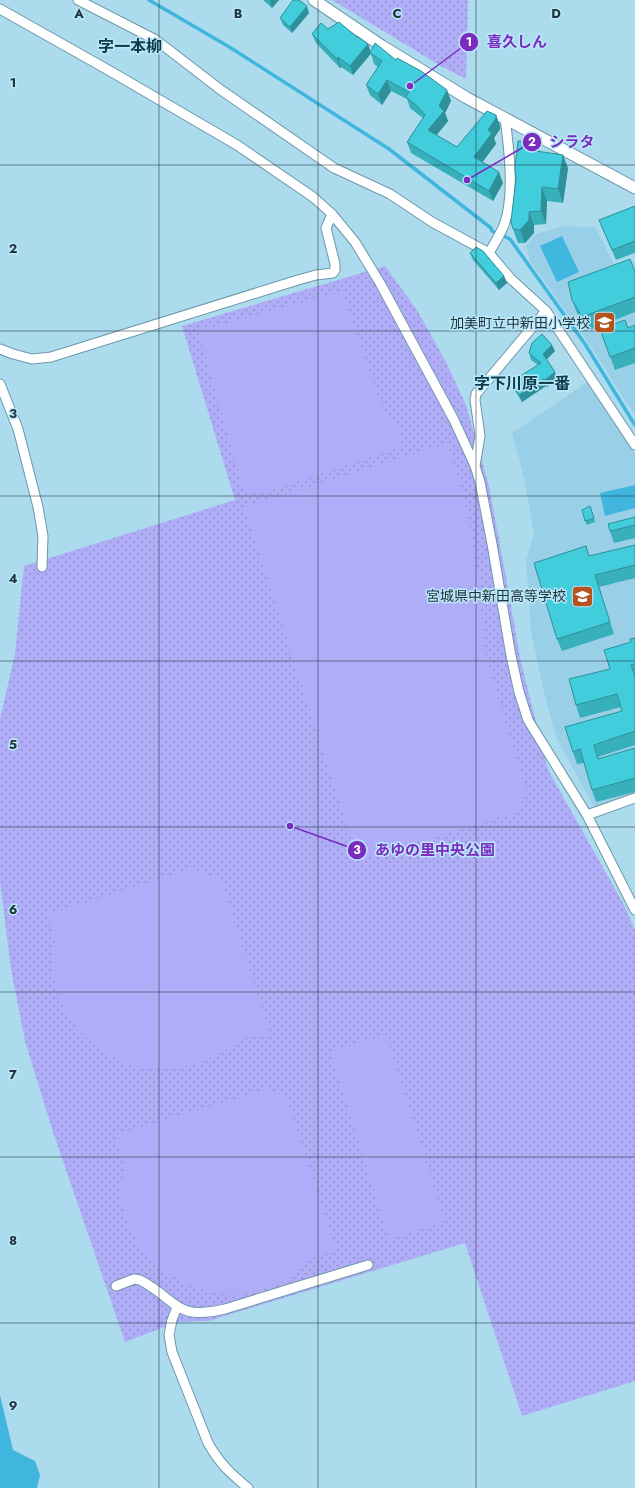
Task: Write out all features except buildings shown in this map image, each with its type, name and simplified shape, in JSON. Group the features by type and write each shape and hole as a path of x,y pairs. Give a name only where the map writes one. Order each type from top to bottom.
{"street":[{"path":"78,0 156,40 221,90 334,168 390,194 432,222 489,252 510,278 546,311 635,445"},
{"path":"314,0 382,46 467,98 635,188"},
{"path":"0,9 237,145 296,184 332,214 356,242 454,420 475,466 480,482 519,692 528,720 587,815 635,910"},
{"path":"489,252 502,228 507,214 509,188 509,148 505,118"},
{"path":"0,348 32,359 51,357 298,280 316,275 333,273 335,270 335,264 326,228 332,214"},
{"path":"475,466 480,436 475,400 476,394 546,311"},
{"path":"0,384 18,429 38,506 43,536 42,567"},
{"path":"587,815 635,798"},
{"path":"116,1286 134,1279 140,1280 177,1307 191,1313 215,1311 368,1265"},
{"path":"177,1307 172,1320 170,1336 172,1352 208,1443 215,1456 225,1468 248,1488"}],"shaded area":[{"path":"332,0 468,0 466,79 441,66"},
{"name":"加美町立中新田小学校","path":"564,226 595,227 616,268 635,261 635,416 591,347 530,261 526,246 536,234"},
{"path":"385,266 417,310 446,362 466,405 489,486 520,658 548,770 624,905 635,930 635,1381 522,1416 465,1243 208,1321 177,1322 125,1342 52,1129 25,1041 11,969 0,881 0,719 15,654 24,566 235,500 182,326"},
{"path":"342,291 387,420 397,423 403,447 257,495 243,489 198,331"},
{"name":"宮城県中新田高等学校","path":"589,381 635,453 635,794 594,807 556,737 543,688 531,632 526,560 534,534 524,478 512,433"},
{"path":"448,443 466,504 478,572 486,656 527,793 517,812 358,860 244,507"},
{"path":"193,868 221,880 271,1035 245,1038 214,1057 190,1066 160,1069 131,1066 105,1053 78,1031 61,1003 53,977 51,955 55,942 48,914"},
{"path":"386,1034 445,1222 389,1239 330,1052"},
{"path":"268,1089 287,1097 336,1251 315,1257 286,1279 262,1290 239,1294 216,1293 195,1287 175,1278 157,1264 142,1247 130,1228 121,1201 123,1161 114,1135"}],"water":[{"path":"562,236 579,272 557,282 540,246"},
{"path":"635,485 635,508 605,516 600,493"},
{"path":"0,1395 13,1450 35,1461 40,1475 37,1488 0,1488"}],"waterway":[{"path":"149,0 231,48 389,149 491,228 492,231 510,239 585,344 635,425"}],"place":[{"name":"喜久しん","path":"410,86"},
{"name":"シラタ","path":"467,180"},
{"name":"加美町立中新田小学校","path":"605,323"},
{"name":"宮城県中新田高等学校","path":"582,596"},
{"name":"あゆの里中央公園","path":"290,826"}],"district":[{"name":"字一本柳","path":"130,46"},
{"name":"字下川原一番","path":"522,383"}]}
